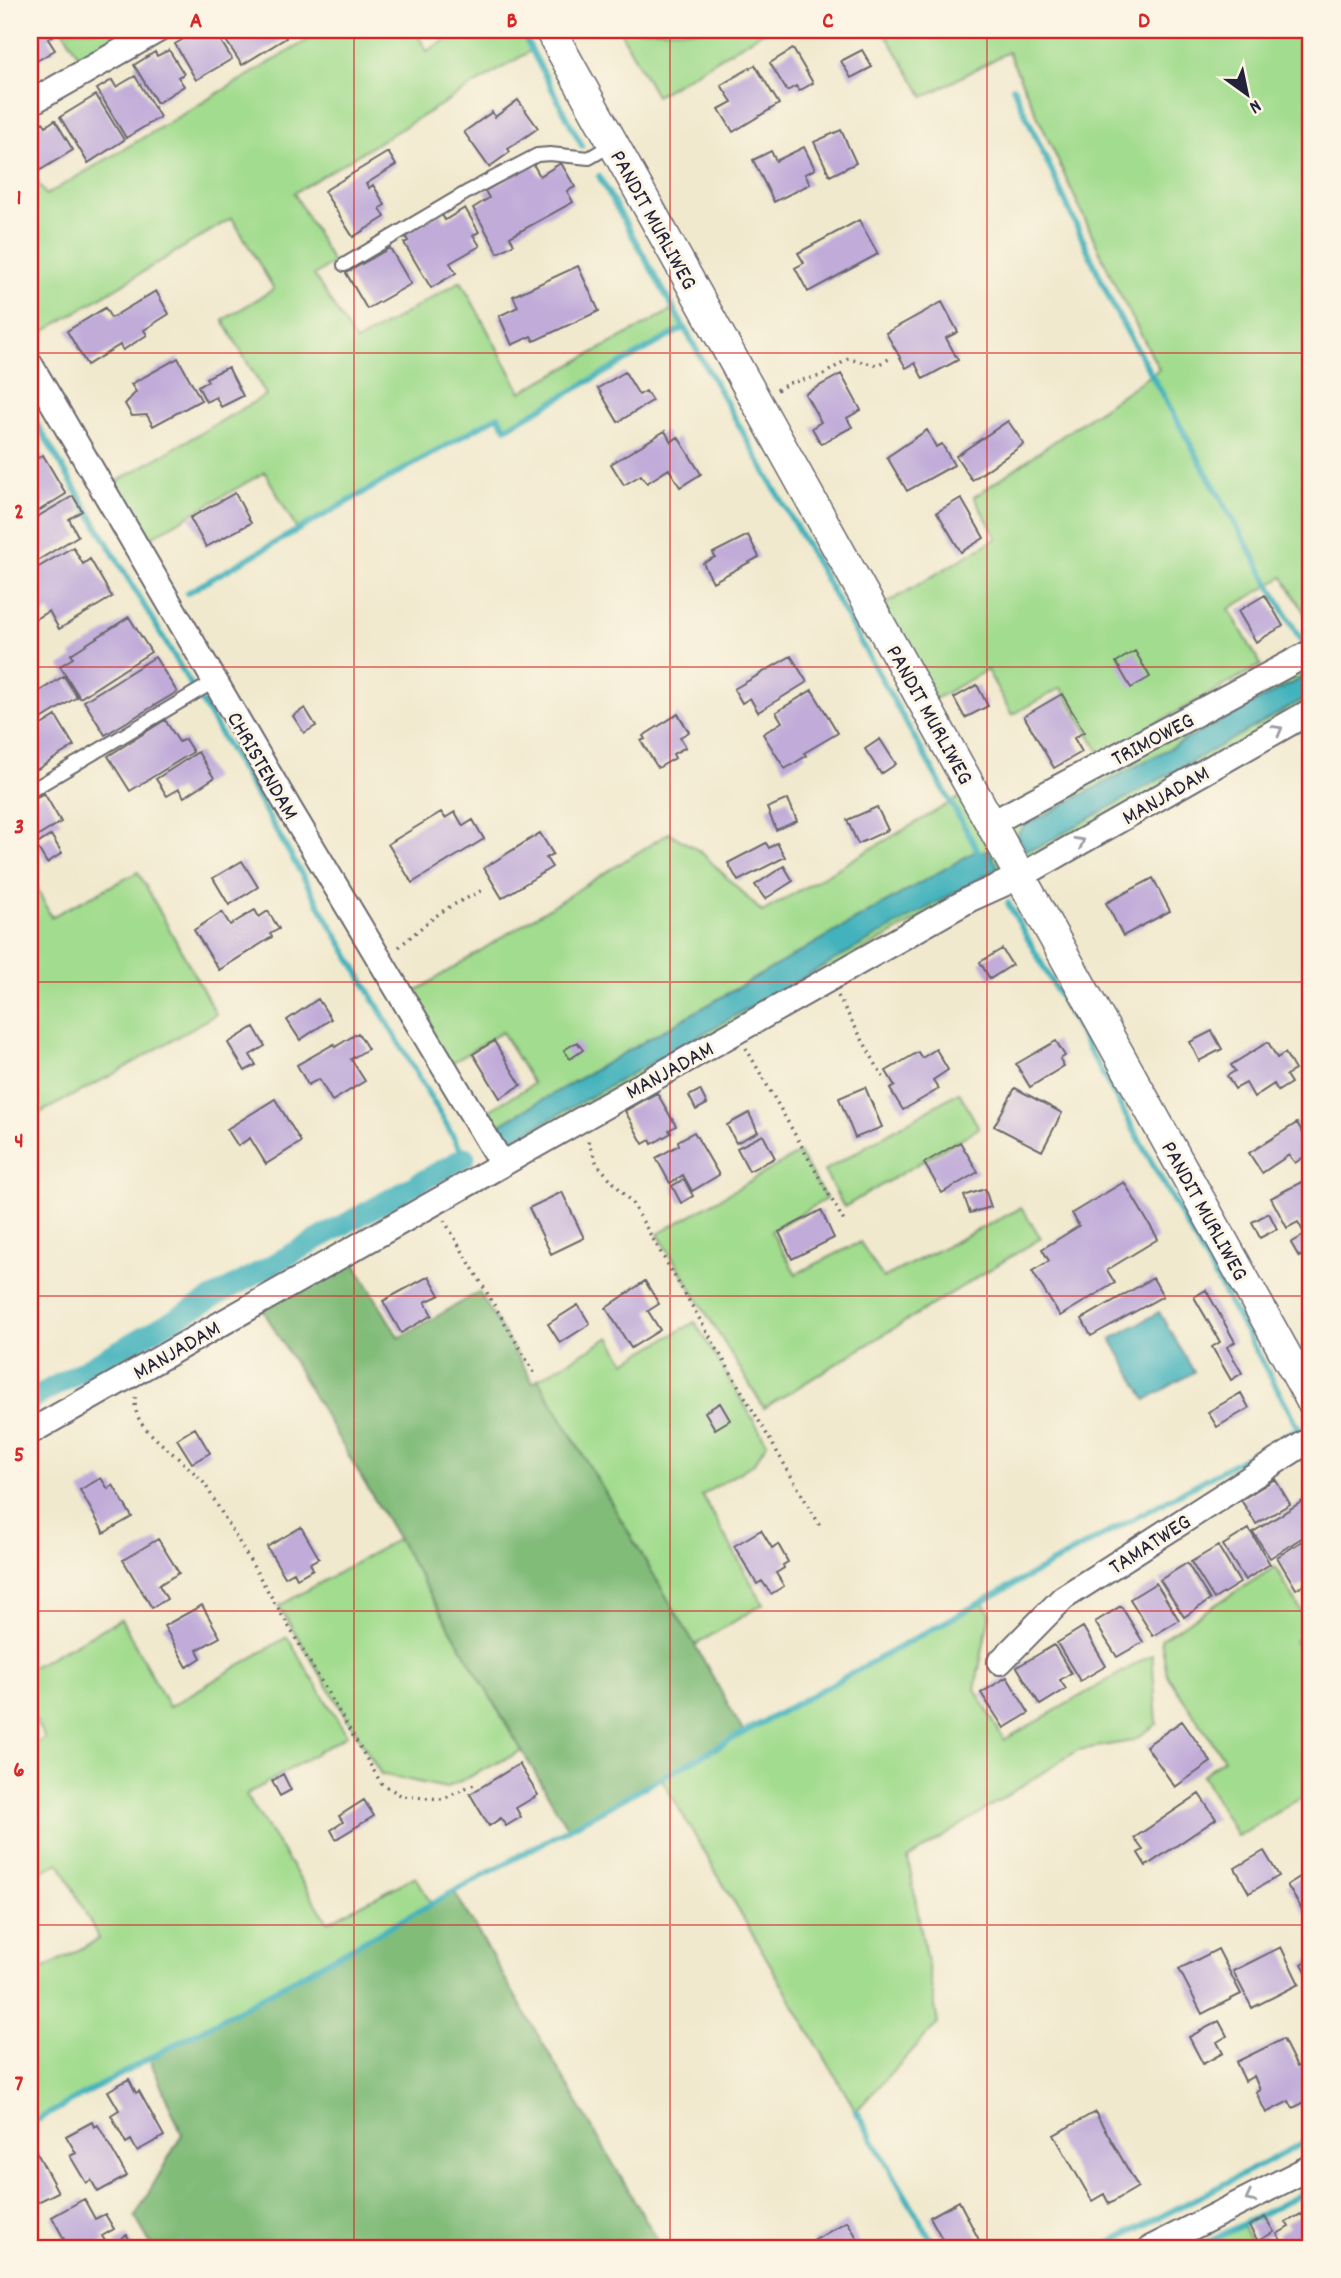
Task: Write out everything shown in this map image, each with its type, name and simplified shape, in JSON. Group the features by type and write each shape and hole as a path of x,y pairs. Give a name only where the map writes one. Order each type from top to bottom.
{"street":[{"path":"30,103 158,30"},
{"name":"PANDIT MURLIWEG","path":"550,30 1311,1400"},
{"name":"CHRISTENDAM","path":"30,364 502,1164"},
{"name":"TRIMOWEG","path":"994,826 1311,652"},
{"name":"MANJADAM","path":"30,1432 1018,871 1311,711"},
{"name":"TAMATWEG","path":"1000,1662 1063,1598 1311,1439"},
{"path":"1151,2248 1311,2167"}],"lane":[{"path":"344,265 469,191 537,155 589,158 614,144"},
{"path":"30,791 215,681"}],"path":[{"path":"756,401 789,383 821,376 848,359 877,365 891,358"},
{"path":"380,961 428,921 485,888"},
{"path":"829,979 883,1077"},
{"path":"736,1031 845,1223"},
{"path":"579,1120 597,1164 632,1203 822,1529"},
{"path":"434,1203 535,1374"},
{"path":"132,1374 140,1421 197,1473 206,1486 381,1783 402,1796 443,1799 478,1783"}],"green space":[{"path":"63,30 145,30 84,65"},
{"path":"325,30 415,30 427,51 462,30 521,30 532,50 294,193 333,263 314,275 356,342 461,281 521,392 674,309 684,328 506,428 497,416 297,530 265,472 141,543 109,486 266,395 223,320 274,289 232,218 30,340 30,171 46,195"},
{"path":"626,30 766,30 656,96 621,33"},
{"path":"883,30 1311,30 1311,624 1283,577 1229,609 1261,665 1101,754 1061,688 1012,715 987,670 935,699 882,606 997,538 974,497 1159,369 1117,289 1008,52 924,97"},
{"path":"1311,661 1311,673 1024,826 1017,836 1038,847 1311,695 1311,704 1038,857 1019,854 1009,826"},
{"path":"964,795 1003,867 999,874 506,1150 480,1116 533,1084 502,1032 450,1064 408,996 669,833 701,852 762,912","holes":["976,851 989,852 997,866 988,874 502,1123"]},
{"path":"138,872 216,1014 116,1073 30,1118 30,873 51,917"},
{"path":"959,1092 979,1128 844,1207 824,1171"},
{"path":"799,1153 826,1199 771,1231 796,1274 860,1242 883,1278 1021,1208 1041,1238 764,1408 658,1234"},
{"path":"351,1257 399,1338 479,1292 533,1382 538,1379 744,1733 568,1829 262,1308"},
{"path":"695,1322 767,1443 753,1464 702,1495 763,1604 695,1645 538,1379 610,1337 625,1362"},
{"path":"398,1539 522,1751 446,1788 381,1774 279,1606"},
{"path":"1275,1567 1311,1627 1311,1630 1294,1641 1311,1669 1311,1792 1237,1836 1202,1775 1224,1759 1167,1675 1161,1639"},
{"path":"982,1602 990,1613 975,1689 1004,1740 1152,1655 1157,1724 1132,1741 1078,1750 908,1859 938,2023 856,2111 661,1778"},
{"path":"121,1619 169,1707 287,1637 347,1735 246,1795 328,1922 416,1876 431,1904 30,2124 30,1976 99,1939 59,1862 30,1878 30,1747 45,1738 30,1711 30,1668"},
{"path":"454,1891 660,2244 655,2248 153,2248 135,2217 182,2134 149,2058"},
{"path":"1242,2225 1255,2248 1197,2248"}],"water":[{"path":"1311,673 1311,695 1038,847 1025,850 1017,835 1024,826"},
{"path":"976,851 989,851 998,866 511,1141 503,1142 496,1129 502,1123"},
{"path":"1159,1312 1194,1372 1146,1400 1111,1339"}],"building":[{"path":"30,30 56,30 58,33 48,39 55,50 30,65"},
{"path":"193,30 214,30 232,59 196,80 175,44 195,32"},
{"path":"219,30 281,30 286,38 242,65"},
{"path":"793,49 813,83 799,91 796,86 787,91 770,63"},
{"path":"169,50 184,74 178,77 184,86 157,103 134,65 155,52 157,56"},
{"path":"862,50 872,67 851,78 841,61"},
{"path":"755,65 779,104 733,132 719,109 732,102 721,85"},
{"path":"135,76 160,117 126,138 97,89 112,80 116,87"},
{"path":"96,95 124,140 88,163 60,117"},
{"path":"518,100 538,128 508,149 510,152 489,167 464,132 492,112 495,117"},
{"path":"55,120 73,150 39,171 30,157 30,130 43,122 46,126"},
{"path":"841,130 856,163 830,176 814,142"},
{"path":"804,147 815,169 805,174 810,184 774,202 753,160 771,151 776,161"},
{"path":"388,152 396,165 366,184 369,188 373,185 385,205 380,208 385,217 353,237 324,191"},
{"path":"561,163 575,187 567,191 573,202 510,237 514,244 498,253 473,208 489,198 485,191 533,164 540,176"},
{"path":"465,208 479,232 473,235 480,246 450,263 456,273 431,288 404,243 408,241 404,234 441,213 445,220"},
{"path":"859,220 878,254 808,292 795,268 804,263 798,253"},
{"path":"390,248 411,284 367,309 346,273"},
{"path":"578,266 599,311 534,341 531,336 512,345 499,316 518,307 513,296"},
{"path":"156,291 169,314 144,330 147,335 123,350 120,345 87,365 67,331 105,308 111,318"},
{"path":"942,302 958,332 946,338 958,360 923,379 915,363 906,368 886,333"},
{"path":"178,358 201,400 153,426 147,415 132,416 125,404 136,392 131,384"},
{"path":"228,367 243,396 221,407 216,397 206,402 198,386 208,381 206,378"},
{"path":"625,372 639,395 646,391 652,401 618,422 598,388"},
{"path":"841,374 861,410 847,418 852,427 821,444 812,428 821,422 805,394"},
{"path":"1008,421 1024,444 972,480 956,456"},
{"path":"30,424 36,435 30,438"},
{"path":"927,430 936,447 942,444 954,465 907,491 887,457"},
{"path":"665,431 671,442 678,437 701,474 680,487 669,469 647,483 641,475 624,485 611,464"},
{"path":"43,455 66,494 30,516 30,463"},
{"path":"235,493 251,523 206,547 190,518"},
{"path":"73,496 82,511 69,519 78,536 30,565 30,521"},
{"path":"961,498 984,538 961,552 937,512"},
{"path":"748,535 759,557 713,582 703,563 715,557 713,553"},
{"path":"73,547 83,564 90,559 112,597 59,629 49,611 30,622 30,572"},
{"path":"1265,595 1283,626 1256,642 1238,611"},
{"path":"129,617 151,652 80,698 60,666 73,658 71,654"},
{"path":"1135,651 1150,677 1131,688 1116,662"},
{"path":"791,656 807,682 758,712 750,698 742,703 734,689"},
{"path":"155,657 177,692 105,735 84,701"},
{"path":"64,676 77,697 30,726 30,697"},
{"path":"977,685 988,706 965,718 954,698"},
{"path":"812,690 838,733 804,753 806,756 785,769 763,734 782,722 776,712"},
{"path":"1062,694 1084,732 1074,738 1082,752 1054,768 1024,716"},
{"path":"305,708 316,726 304,733 293,716"},
{"path":"678,714 689,732 680,737 686,747 673,754 675,758 658,768 641,741 645,739 643,736"},
{"path":"56,716 74,746 36,770 30,759 30,732"},
{"path":"165,720 179,742 185,739 193,752 130,791 108,756"},
{"path":"880,739 896,764 881,774 865,749"},
{"path":"198,752 214,778 184,797 179,789 167,796 156,779"},
{"path":"44,793 61,822 35,838 30,829 30,802"},
{"path":"788,799 797,821 776,830 767,808"},
{"path":"877,807 888,830 858,844 847,820"},
{"path":"441,812 445,818 455,812 463,826 473,820 484,839 412,883 388,844"},
{"path":"540,833 553,854 546,858 552,867 502,898 484,868"},
{"path":"51,835 62,853 47,863 36,845"},
{"path":"766,843 769,848 777,843 785,857 738,881 728,863"},
{"path":"242,861 258,887 229,905 213,878"},
{"path":"784,866 793,881 765,899 755,885"},
{"path":"1153,878 1170,911 1123,936 1106,903"},
{"path":"255,910 259,917 268,911 279,929 270,934 272,937 219,970 194,930 222,912 230,925"},
{"path":"1002,949 1012,965 990,979 980,962"},
{"path":"318,999 331,1019 300,1040 287,1020"},
{"path":"254,1027 265,1046 250,1055 256,1065 245,1071 228,1043"},
{"path":"1212,1031 1222,1049 1199,1061 1190,1042"},
{"path":"358,1033 368,1049 351,1059 365,1081 332,1101 319,1079 308,1085 297,1065"},
{"path":"494,1041 521,1085 500,1098 473,1054"},
{"path":"1056,1041 1065,1056 1060,1059 1064,1066 1030,1087 1016,1064"},
{"path":"577,1042 583,1050 570,1059 564,1050"},
{"path":"1268,1042 1277,1058 1285,1053 1295,1070 1286,1075 1291,1083 1278,1091 1274,1084 1254,1097 1246,1083 1235,1089 1227,1076 1235,1071 1231,1065"},
{"path":"936,1049 948,1070 933,1080 939,1089 903,1110 890,1089 895,1086 886,1071 918,1052 922,1058"},
{"path":"865,1087 882,1127 855,1138 839,1098"},
{"path":"1015,1088 1062,1113 1042,1151 994,1126"},
{"path":"700,1090 707,1104 696,1110 689,1096"},
{"path":"657,1093 676,1126 669,1130 671,1133 652,1144 650,1140 643,1144 625,1111"},
{"path":"275,1099 301,1142 266,1164 250,1138 238,1146 227,1129"},
{"path":"749,1113 758,1132 736,1143 727,1125"},
{"path":"1297,1123 1311,1146 1311,1152 1295,1163 1289,1155 1262,1173 1249,1153"},
{"path":"694,1132 719,1175 692,1191 683,1175 670,1183 656,1158 679,1145 678,1141"},
{"path":"763,1135 775,1158 749,1171 737,1148"},
{"path":"960,1142 978,1172 942,1193 924,1163"},
{"path":"1311,1177 1311,1227 1303,1231 1298,1222 1287,1228 1271,1198"},
{"path":"684,1179 693,1196 681,1203 672,1186"},
{"path":"1124,1182 1158,1239 1107,1270 1115,1283 1060,1316 1032,1271 1049,1261 1042,1249 1079,1226 1072,1213"},
{"path":"985,1189 991,1207 970,1213 964,1196"},
{"path":"562,1192 584,1238 551,1254 529,1208"},
{"path":"821,1210 834,1238 792,1259 779,1232"},
{"path":"1269,1213 1277,1229 1260,1238 1252,1222"},
{"path":"1311,1231 1311,1249 1299,1257 1291,1243"},
{"path":"429,1276 440,1295 425,1302 432,1315 401,1333 383,1301"},
{"path":"1153,1278 1163,1296 1091,1336 1082,1319"},
{"path":"645,1281 659,1304 648,1311 660,1330 631,1348 606,1308"},
{"path":"1206,1290 1235,1342 1227,1347 1242,1373 1231,1380 1212,1347 1220,1342 1194,1297"},
{"path":"578,1305 590,1324 560,1343 548,1324"},
{"path":"1241,1393 1249,1408 1217,1427 1208,1412"},
{"path":"720,1403 730,1420 715,1429 705,1412"},
{"path":"195,1428 210,1453 192,1463 177,1439"},
{"path":"101,1478 108,1489 113,1485 132,1517 104,1533 80,1490"},
{"path":"1275,1479 1290,1504 1256,1524 1241,1500"},
{"path":"1311,1496 1311,1532 1270,1558 1253,1532"},
{"path":"301,1527 319,1558 310,1563 313,1569 297,1578 294,1572 285,1577 267,1547"},
{"path":"1249,1529 1270,1564 1245,1580 1223,1545"},
{"path":"761,1530 772,1548 778,1544 788,1562 776,1573 784,1586 771,1594 762,1581 757,1584 734,1546"},
{"path":"1307,1538 1311,1545 1311,1580 1296,1589 1277,1557"},
{"path":"158,1539 179,1573 159,1585 167,1599 152,1608 123,1560"},
{"path":"1218,1546 1240,1583 1214,1599 1191,1562"},
{"path":"1187,1563 1210,1600 1184,1617 1160,1580"},
{"path":"1156,1583 1179,1620 1153,1636 1130,1599"},
{"path":"202,1605 220,1637 197,1650 201,1658 187,1667 164,1626"},
{"path":"1121,1606 1143,1642 1117,1657 1095,1622"},
{"path":"1083,1627 1106,1666 1080,1681 1057,1643"},
{"path":"1311,1638 1311,1657 1303,1644"},
{"path":"1054,1645 1071,1673 1060,1680 1066,1689 1040,1705 1017,1667"},
{"path":"1007,1677 1029,1713 1004,1728 981,1693"},
{"path":"1182,1721 1211,1762 1175,1787 1146,1746"},
{"path":"519,1764 538,1795 516,1808 521,1817 506,1826 501,1818 489,1826 470,1794"},
{"path":"283,1774 291,1790 280,1796 272,1781"},
{"path":"1199,1794 1216,1819 1146,1866 1138,1853 1143,1850 1134,1838"},
{"path":"364,1800 374,1816 336,1839 331,1830 343,1822 339,1816"},
{"path":"1264,1851 1279,1876 1249,1893 1235,1868"},
{"path":"1311,1870 1311,1910 1305,1914 1287,1885"},
{"path":"1281,1947 1299,1984 1252,2008 1233,1971"},
{"path":"1218,1949 1241,1994 1202,2014 1179,1969"},
{"path":"1311,1959 1311,1980 1302,1964"},
{"path":"1219,2021 1227,2036 1217,2042 1223,2053 1203,2064 1189,2037"},
{"path":"1283,2039 1297,2067 1303,2064 1311,2081 1311,2099 1293,2108 1289,2101 1266,2113 1256,2092 1260,2090 1254,2076 1245,2081 1236,2062"},
{"path":"129,2079 136,2093 139,2091 164,2136 137,2151 131,2140 126,2143 111,2115 119,2110 108,2091"},
{"path":"1095,2112 1138,2187 1109,2204 1104,2194 1092,2201 1054,2135"},
{"path":"92,2122 94,2127 98,2125 127,2176 98,2192 91,2180 86,2183 70,2156 76,2153 66,2136"},
{"path":"36,2151 58,2192 30,2206 30,2154"},
{"path":"84,2199 95,2219 105,2214 114,2229 102,2236 105,2241 91,2248 51,2248 50,2246 64,2239 52,2217"},
{"path":"959,2201 979,2240 964,2248 947,2248 930,2217"},
{"path":"1301,2214 1304,2218 1311,2214 1311,2248 1286,2248 1277,2234 1289,2227 1286,2222"},
{"path":"1265,2217 1274,2232 1258,2241 1249,2226"},
{"path":"847,2221 863,2248 815,2248 812,2242"},
{"path":"127,2235 133,2247 118,2248 115,2242"},
{"path":"184,2241 188,2248 171,2248"}],"waterway":[{"path":"521,30 582,146"},
{"path":"1013,87 1115,310 1300,639"},
{"path":"599,176 982,858"},
{"path":"187,593 498,416 506,428 684,328"},
{"path":"30,412 191,685"},
{"path":"202,702 465,1157"},
{"path":"30,2124 1299,1428 1008,903"},
{"path":"30,1400 465,1157"},
{"path":"30,1378 38,1396"},
{"path":"856,2111 936,2248"},
{"path":"1100,2248 1311,2139"},
{"path":"1197,2248 1311,2189"}]}
